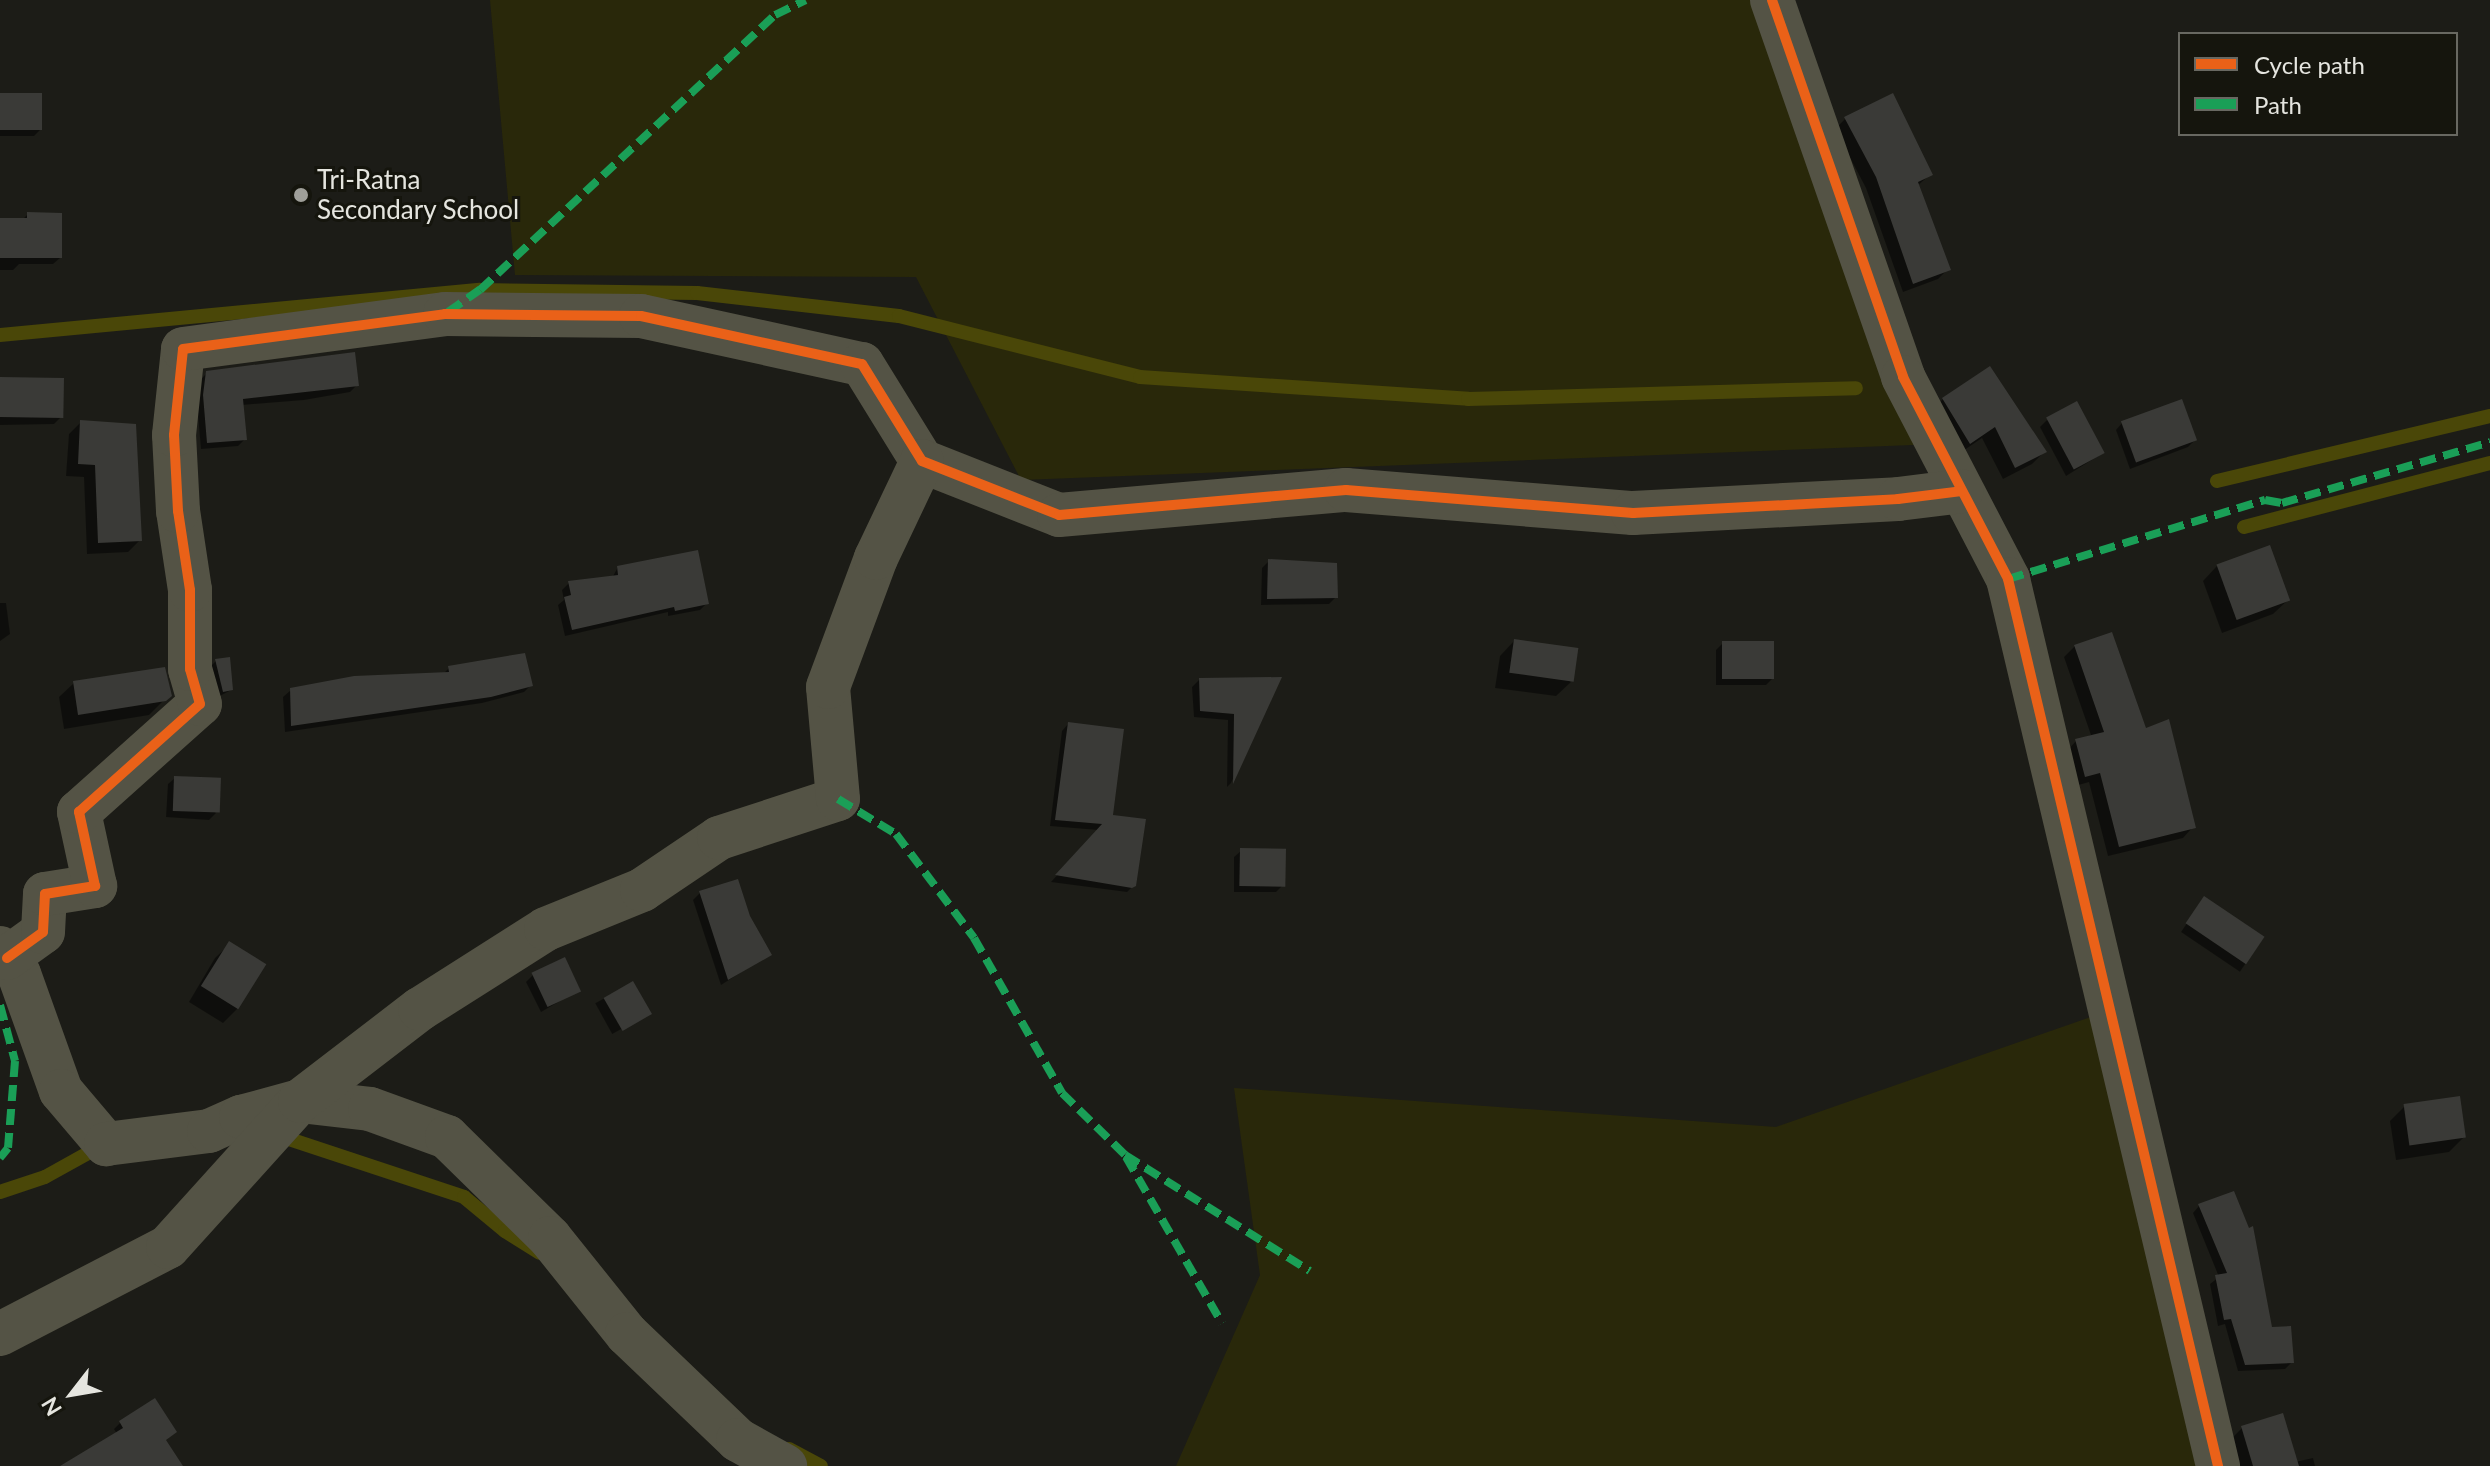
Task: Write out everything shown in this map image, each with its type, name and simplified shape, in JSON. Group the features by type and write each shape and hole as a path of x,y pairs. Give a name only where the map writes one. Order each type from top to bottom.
{"street":[{"path":"1772,0 1903,377 2008,579 2218,1466"},
{"path":"785,1466 738,1440 627,1334 550,1238 447,1137 370,1109 300,1101 241,1117 209,1131 106,1144 61,1091 19,974 4,953 43,932 45,894 95,886 79,812 200,704 190,669 190,590 178,511 174,435 183,349 445,314 641,316 862,364 922,461 1059,515 1346,490 1633,513 1898,499 1962,491"},
{"path":"0,1334 168,1247 300,1101 420,1009 546,929 642,890 719,838 838,799 828,687 876,558 922,461"}],"shaded area":[{"path":"490,0 1772,0 1938,444 1021,480 916,277 515,275"},
{"path":"2108,1011 2218,1466 1176,1466 1260,1275 1234,1088 1776,1127"}],"building":[{"path":"0,93 42,93 42,130 0,130"},
{"path":"1893,93 1933,175 1918,182 1951,270 1913,284 1876,177 1844,117"},
{"path":"27,212 62,213 62,258 0,258 0,218 27,218"},
{"path":"355,352 359,386 243,399 247,440 207,443 203,395 206,371"},
{"path":"1990,366 2047,452 2015,468 1995,427 1970,444 1942,398"},
{"path":"0,377 64,378 63,418 0,417"},
{"path":"2182,399 2197,440 2136,463 2121,421"},
{"path":"2077,401 2105,453 2074,470 2046,417"},
{"path":"80,420 136,424 142,541 98,543 95,465 78,464"},
{"path":"2270,545 2290,600 2237,620 2216,564"},
{"path":"698,550 709,604 675,611 674,607 572,630 564,597 571,595 568,581 618,575 617,566"},
{"path":"1268,559 1337,563 1338,598 1267,599"},
{"path":"2112,632 2146,728 2169,719 2196,828 2119,847 2100,773 2085,777 2075,739 2104,732 2074,645"},
{"path":"1514,639 1578,648 1574,682 1509,673"},
{"path":"1722,641 1774,641 1774,679 1722,679"},
{"path":"525,653 533,686 491,697 291,726 290,688 354,676 449,672 448,666"},
{"path":"230,657 233,690 223,692 215,659"},
{"path":"165,667 172,696 166,701 78,715 73,681"},
{"path":"1282,677 1233,784 1234,714 1200,711 1199,678"},
{"path":"1068,722 1124,729 1113,815 1146,819 1136,886 1132,888 1055,875 1102,824 1055,820"},
{"path":"174,776 221,778 220,813 173,811"},
{"path":"1240,848 1286,849 1285,887 1239,886"},
{"path":"738,879 750,916 772,955 728,980 699,891"},
{"path":"2204,896 2265,937 2246,964 2186,923"},
{"path":"229,941 266,964 238,1009 201,986"},
{"path":"565,957 581,991 548,1007 531,973"},
{"path":"633,981 652,1014 623,1031 604,998"},
{"path":"2460,1096 2466,1138 2409,1146 2404,1104"},
{"path":"2234,1191 2249,1228 2253,1226 2272,1327 2291,1326 2294,1363 2245,1365 2231,1319 2224,1320 2215,1275 2227,1273 2198,1204"},
{"path":"155,1398 177,1432 166,1440 183,1466 60,1466 123,1428 119,1421"},
{"path":"2283,1413 2299,1466 2253,1466 2241,1426"}],"waterway":[{"path":"0,335 480,290 697,293 899,316 1140,377 1468,399 1856,388"},
{"path":"2217,481 2490,416"},
{"path":"2244,527 2490,463"},
{"path":"277,1135 464,1197 505,1231 540,1253"},
{"path":"0,1192 45,1177 101,1146"},
{"path":"789,1449 821,1466"}],"marked path":[{"path":"448,312 480,290 775,15 806,0"},
{"path":"2008,579 2265,500 2282,503 2490,442"},
{"path":"838,799 896,834 974,938 1062,1093 1125,1155 1310,1271"},
{"path":"0,1005 15,1061 8,1148 0,1158"},
{"path":"1126,1157 1222,1323"}],"cycle path":[{"path":"1772,0 1903,377 2008,579 2218,1466"},
{"path":"7,958 43,932 45,894 95,886 79,812 200,704 190,669 190,590 178,511 174,435 183,349 445,314 641,316 862,364 922,461 1059,515 1346,490 1633,513 1898,499 1962,491"}],"place":[{"name":"Tri-Ratna Secondary School","path":"301,195"}]}
